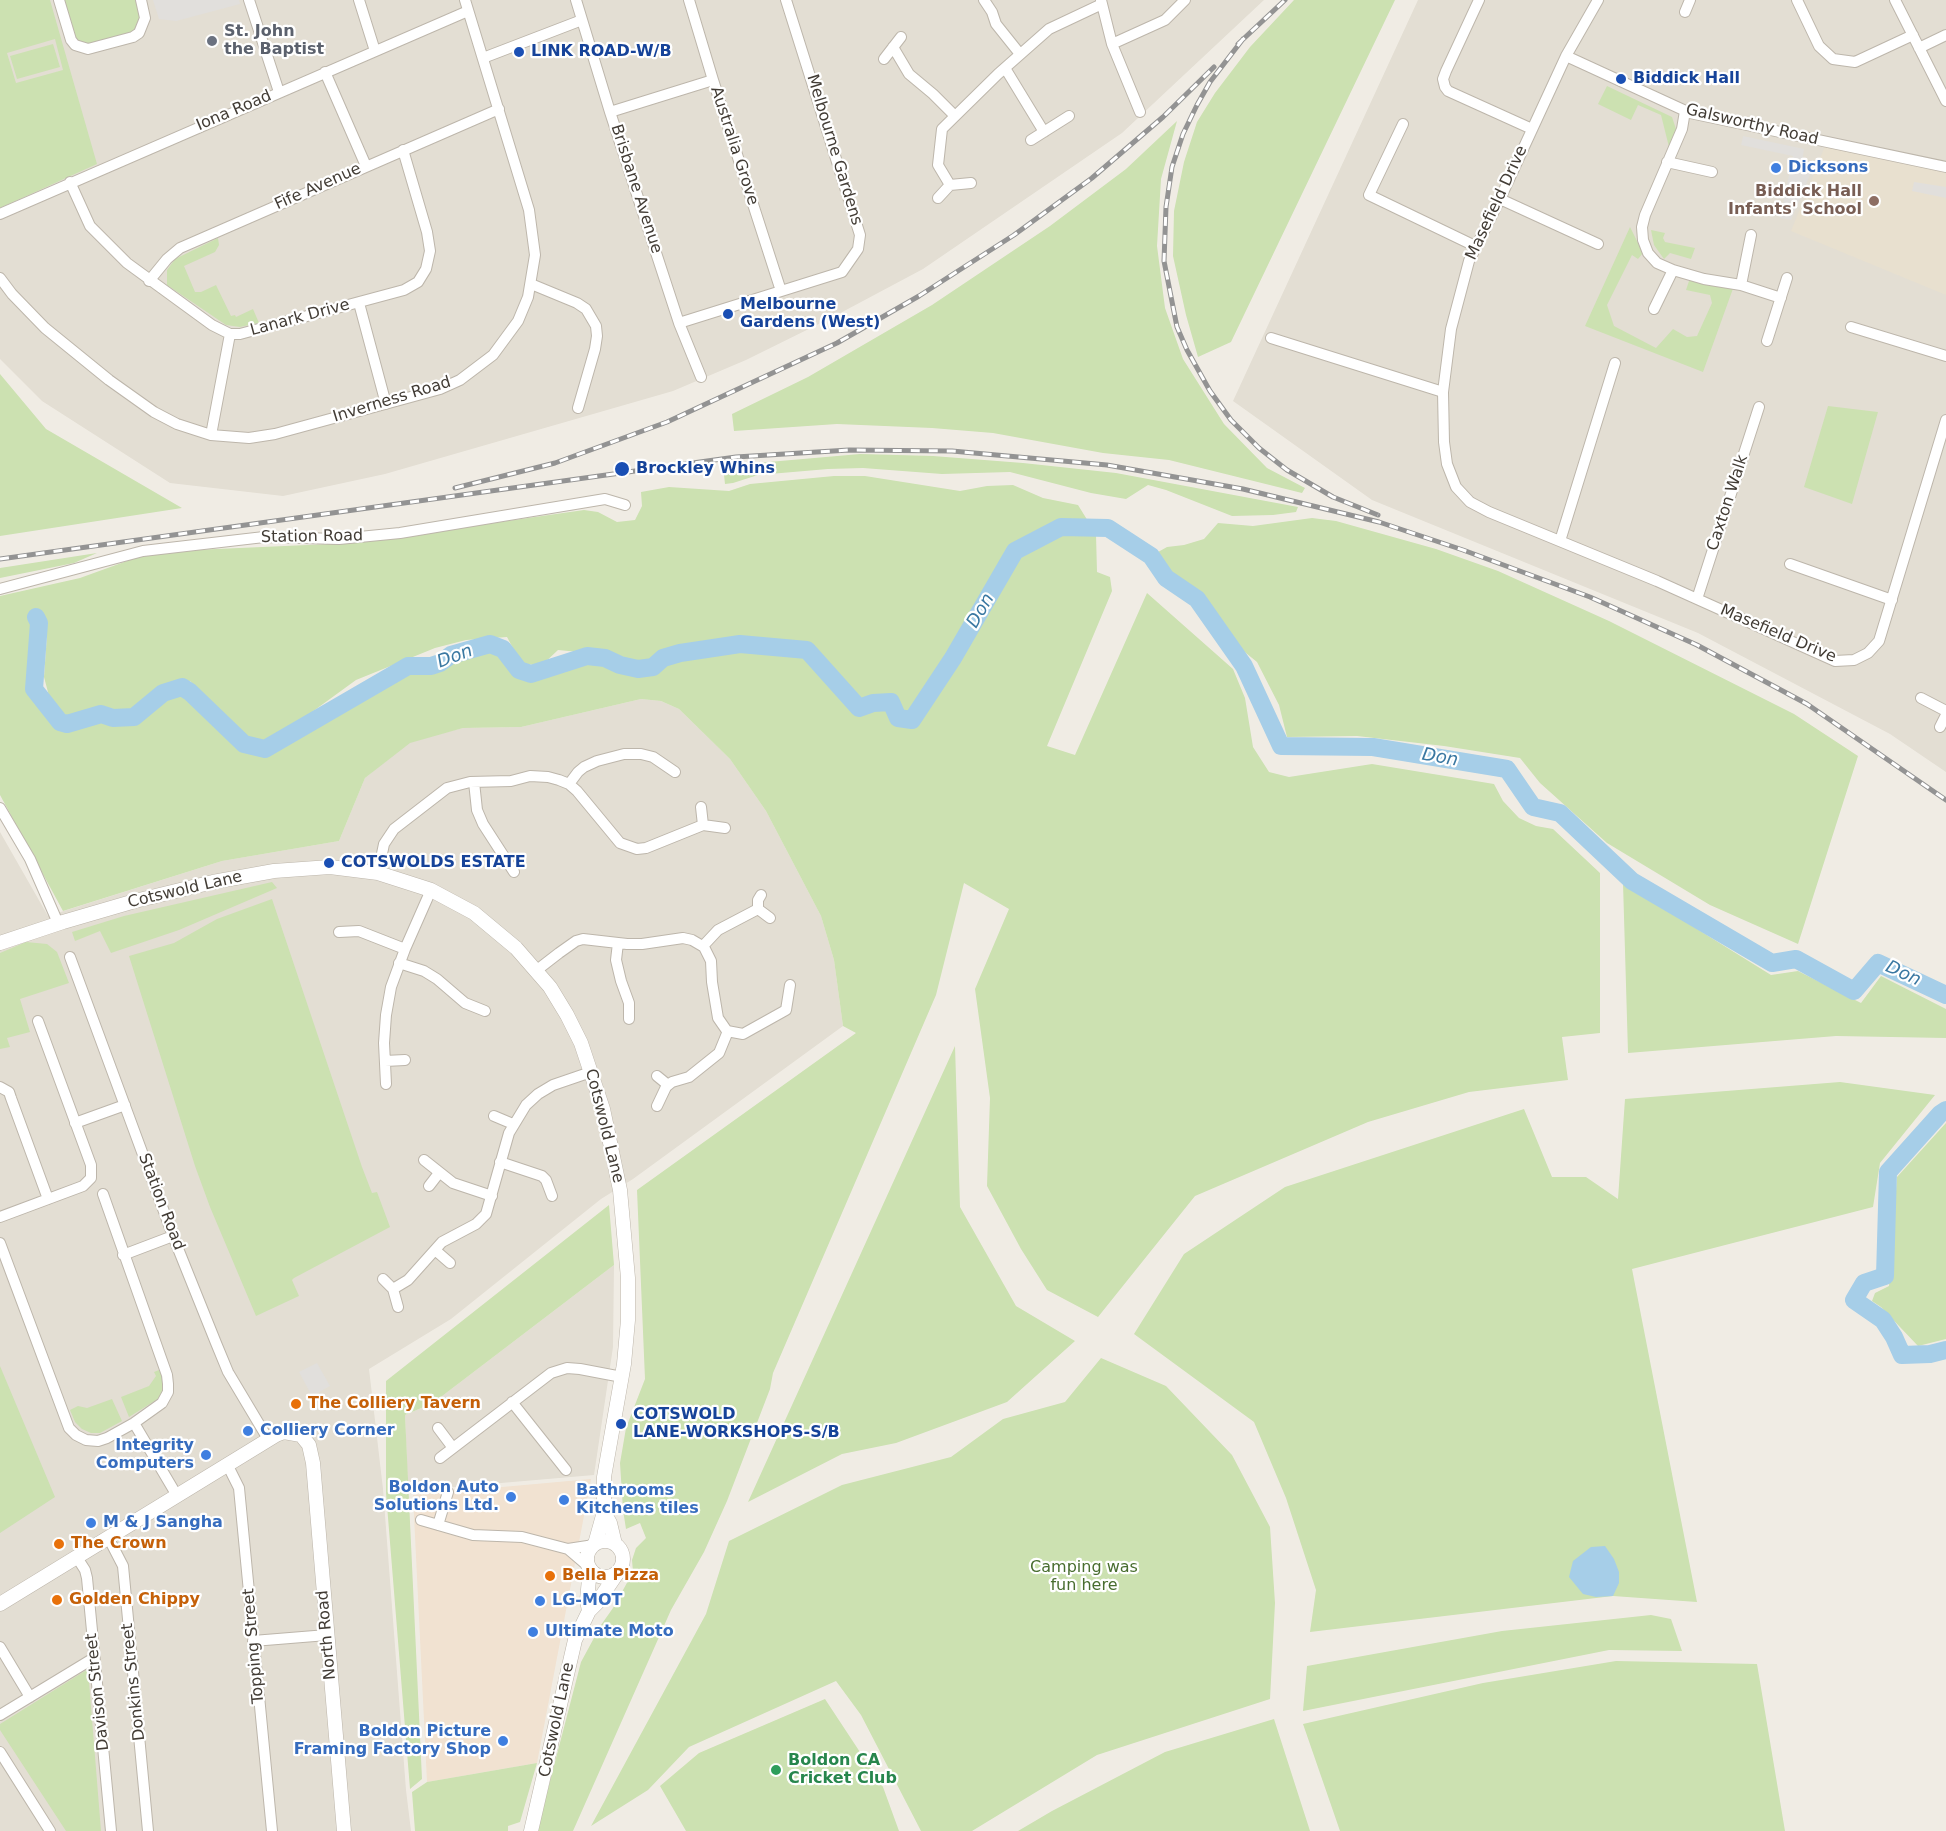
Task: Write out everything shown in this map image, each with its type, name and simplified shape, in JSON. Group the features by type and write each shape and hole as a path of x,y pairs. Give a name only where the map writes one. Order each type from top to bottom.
{"street":[{"path":"59,0 71,40 75,45 88,49 133,37 139,33 145,18 141,0"},
{"path":"249,0 279,92"},
{"path":"359,0 375,51"},
{"name":"Brisbane Avenue","path":"576,0 610,112 680,323 701,377"},
{"name":"Australia Grove","path":"689,0 712,80 781,291"},
{"name":"Melbourne Gardens","path":"680,323 842,272 858,249 860,235 786,0"},
{"path":"984,0 996,24 1020,54"},
{"path":"1112,44 1165,20 1185,0"},
{"path":"1479,0 1446,71 1443,79 1444,87 1448,91 1532,129"},
{"name":"Masefield Drive","path":"1598,0 1566,56 1469,261 1451,329 1443,392 1444,442 1447,464 1456,488 1470,502 1835,661 1854,660 1875,647 1892,600 1946,420"},
{"path":"1685,12 1690,0"},
{"path":"1797,0 1820,46 1833,58 1855,62 1913,35"},
{"path":"1895,0 1946,101"},
{"path":"950,185 938,165 942,129 1049,29 1101,2 1112,44 1140,112"},
{"name":"Iona Road","path":"0,214 375,51 466,5"},
{"name":"Inverness Road","path":"0,278 45,328 109,381 154,412 177,424 211,435 249,438 275,434 386,404 460,380 493,355 507,338 528,297 535,255 532,224 466,5"},
{"path":"483,58 582,20"},
{"path":"1919,48 1946,35"},
{"path":"884,59 902,37"},
{"path":"893,47 909,74 955,116"},
{"name":"Galsworthy Road","path":"1566,56 1685,111 1946,165"},
{"path":"1005,68 1044,132"},
{"path":"325,72 366,166"},
{"path":"610,112 712,80"},
{"name":"Fife Avenue","path":"149,281 167,259 180,248 499,109"},
{"path":"1685,111 1682,129 1645,215 1642,227 1643,240 1648,253 1657,263 1673,270 1704,279 1741,285 1781,298"},
{"path":"1031,140 1069,116"},
{"path":"1403,124 1369,195 1475,246"},
{"name":"Lanark Drive","path":"70,182 90,226 127,263 212,325 230,334 240,334 411,287 423,276 429,261 427,232 404,150"},
{"path":"1667,162 1712,172"},
{"path":"938,198 950,185 971,183"},
{"path":"1500,199 1598,244"},
{"path":"1741,285 1751,235"},
{"path":"1654,309 1673,270"},
{"path":"1767,341 1787,278"},
{"path":"531,284 577,303 586,309 596,326 595,349 578,408"},
{"path":"358,303 386,404"},
{"path":"1851,327 1946,356"},
{"path":"211,435 230,334"},
{"path":"1271,338 1443,392"},
{"path":"1560,541 1615,363"},
{"name":"Caxton Walk","path":"1697,599 1759,407"},
{"name":"Station Road","path":"0,589 143,551 264,537 339,539 400,533 605,499 625,505"},
{"path":"1790,564 1892,600"},
{"path":"1921,698 1946,713 1940,727"},
{"path":"569,784 578,772 597,761 624,754 653,757 675,772"},
{"path":"378,873 384,844 393,829 447,788 474,782 511,781 540,776 569,784 614,838 627,847 646,848 703,825 724,828"},
{"path":"474,782 480,817 514,872"},
{"path":"701,807 703,825"},
{"path":"0,808 30,859 58,923"},
{"name":"Cotswold Lane","path":"0,944 58,923 135,901 245,875 304,868 340,868 378,873 431,890 454,901 482,919 516,948 537,970 567,1015 581,1043 603,1109 620,1190 625,1237 628,1320 622,1377 606,1467 604,1512 595,1545"},
{"path":"386,1084 386,1016 391,987 431,890"},
{"path":"758,909 761,895"},
{"path":"758,909 770,918"},
{"path":"703,946 718,930 758,909"},
{"path":"339,932 359,931 405,949"},
{"path":"537,970 576,941 591,939 642,944 683,938 692,940 703,946 709,953 716,1009 722,1024 728,1031 743,1034 786,1010 790,985"},
{"path":"618,943 616,960 629,1003 628,1019"},
{"name":"Station Road","path":"70,957 173,1236 228,1372 268,1439"},
{"path":"399,963 424,971 465,1003 485,1011"},
{"path":"786,1010 795,1019"},
{"path":"0,1217 83,1186 91,1178 91,1165 39,1021"},
{"path":"657,1106 662,1092 668,1085 688,1077 719,1053 728,1031"},
{"path":"385,1061 405,1060"},
{"path":"393,1289 408,1280 448,1238 482,1219 489,1207 500,1162 513,1124 526,1105 538,1094 560,1082 591,1072"},
{"path":"657,1076 668,1085"},
{"path":"0,1087 9,1092 48,1199"},
{"path":"75,1123 125,1105"},
{"path":"494,1116 513,1124"},
{"path":"424,1160 439,1173 462,1187 492,1196"},
{"path":"500,1162 543,1177 552,1196"},
{"path":"543,1177 550,1167"},
{"path":"429,1186 439,1173"},
{"path":"0,1243 69,1428 86,1440 98,1441 107,1438 134,1423 162,1403 168,1392 168,1384 167,1375 103,1194"},
{"path":"123,1255 173,1236"},
{"path":"435,1250 450,1263"},
{"path":"383,1279 393,1289 398,1307"},
{"path":"440,1458 551,1373 567,1368 622,1377"},
{"path":"512,1402 566,1470"},
{"path":"134,1423 176,1494"},
{"path":"438,1428 453,1448"},
{"name":"North Road","path":"268,1439 284,1432 301,1435 307,1440 311,1451 344,1831"},
{"path":"0,1604 268,1439"},
{"name":"Topping Street","path":"227,1464 239,1485 272,1831"},
{"path":"438,1525 448,1492"},
{"name":"Cotswold Lane","path":"604,1512 610,1523 615,1544"},
{"path":"421,1520 473,1535 522,1537 567,1549 605,1542 615,1544 623,1557 621,1568 608,1577 598,1576 567,1549"},
{"name":"Donkins Street","path":"108,1537 123,1566 148,1831"},
{"path":"589,1568 588,1555 595,1545"},
{"name":"Davison Street","path":"76,1556 86,1573 111,1831"},
{"name":"Cotswold Lane","path":"589,1568 587,1600 589,1611"},
{"name":"Cotswold Lane","path":"531,1831 575,1640 589,1611 618,1572"},
{"path":"253,1641 327,1635"},
{"path":"0,1647 30,1697"},
{"path":"0,1715 94,1658"},
{"path":"0,1752 50,1831"}],"shaded area":[{"path":"0,0 1264,0 1122,133 923,269 831,318 746,360 673,391 385,474 283,496 170,483 42,401 0,359"},
{"path":"153,0 239,0 240,4 176,21 159,19"},
{"path":"1418,0 1946,0 1946,772 1890,734 1698,633 1372,500 1233,401"},
{"path":"1743,136 1804,149 1802,162 1814,165 1791,220 1780,218 1793,156 1741,145"},
{"name":"Biddick Hall Infants' School","path":"1825,146 1946,171 1946,295 1791,231"},
{"path":"1914,182 1946,187 1946,198 1912,191"},
{"path":"641,699 661,701 679,709 730,759 766,811 821,916 834,960 843,1026 633,1179 601,1199 451,1319 369,1369 383,1489 411,1831 0,1831 0,832 48,916 222,861 339,841 365,778 410,741 463,728 521,727"},
{"path":"614,1265 613,1347 594,1475 408,1491 405,1415 433,1403"},
{"path":"317,1363 330,1386 312,1396 299,1372"},
{"path":"591,1479 537,1763 427,1782 413,1495"}],"green space":[{"path":"0,0 50,0 97,164 0,208","holes":["55,39 63,70 16,83 7,53"]},
{"path":"63,0 137,0 141,25 132,33 87,45 76,40"},
{"path":"1294,0 1395,0 1231,342 1198,357 1173,256 1174,211 1184,162 1197,122 1215,93 1250,47"},
{"path":"53,44 60,67 17,79 10,56"},
{"path":"1607,86 1672,117 1677,132 1669,147 1661,115 1638,105 1631,120 1598,104"},
{"path":"1177,121 1161,179 1157,246 1165,308 1183,359 1224,424 1267,468 1305,488 1302,493 1169,460 1103,453 993,433 837,424 734,431 732,414 808,377 932,305 1050,226 1126,169"},
{"path":"1630,227 1643,253 1638,259 1632,255 1607,305 1614,326 1656,348 1673,329 1687,337 1697,336 1712,303 1710,295 1686,290 1691,275 1735,283 1703,372 1585,326"},
{"path":"1651,230 1665,233 1663,238 1665,242 1695,248 1691,259 1670,253 1664,259 1654,245"},
{"path":"218,238 219,245 215,252 184,266 195,292 201,292 216,285 231,316 236,317 253,309 259,323 240,327 226,325 167,285 167,270 175,259"},
{"path":"0,374 46,429 182,508 0,536"},
{"path":"1828,406 1878,412 1852,504 1804,487"},
{"path":"860,454 933,456 1116,473 1298,507 1296,512 1232,516 1148,485 1126,499 1091,493 1010,472 942,474 863,468 828,469 758,475 725,484 723,466"},
{"path":"834,476 865,476 960,491 987,486 1013,485 1043,498 1078,505 1096,534 1097,572 1110,577 1112,591 1047,746 1075,755 1147,593 1233,669 1245,698 1253,747 1269,772 1289,777 1372,764 1494,784 1503,801 1519,818 1536,826 1553,829 1600,873 1600,1033 1562,1037 1568,1080 1469,1092 1368,1122 1195,1196 1098,1317 1047,1290 1021,1249 987,1186 990,1098 975,989 1009,909 964,883 936,995 773,1373 770,1389 727,1501 704,1552 671,1610 573,1831 537,1831 581,1662 633,1572 632,1560 636,1548 646,1538 640,1523 626,1529 620,1463 626,1428 645,1379 637,1190 856,1033 843,1026 834,960 821,916 766,811 730,759 679,709 661,701 641,699 521,727 463,728 410,743 365,778 339,841 222,861 63,911 0,795 0,596 80,578 138,557 194,550 353,543 584,510 598,512 617,522 635,520 642,506 641,492 669,487 729,491 750,484","holes":["40,615 47,635 44,677 49,696 62,714 76,717 102,707 118,710 135,709 167,687 190,681 244,737 263,742 290,728 356,680 435,648 466,640 507,637 521,663 541,666 558,650 610,655 623,662 640,665 653,661 661,654 725,643 738,644 665,662 651,674 620,671 599,665 583,665 537,678 520,677 501,655 492,652 476,652 456,659 448,668 408,674 380,688 304,735 267,753 253,754 239,745 193,699 181,693 173,695 143,718 126,721 102,720 64,728 54,721 32,692 32,651 36,632 34,622"]},
{"path":"1312,518 1336,521 1436,549 1498,571 1609,621 1794,714 1858,756 1798,944 1710,905 1607,843 1540,783 1520,758 1357,736 1287,737 1279,705 1257,662 1220,632 1197,599 1166,578 1151,556 1167,547 1204,539 1218,523 1253,526"},
{"path":"97,553 74,563 0,578 0,568"},
{"path":"272,882 277,888 179,930 111,953 100,931 75,941 72,932 124,916"},
{"path":"1623,883 1771,975 1798,971 1861,1003 1881,976 1946,1009 1946,1038 1836,1036 1628,1053"},
{"path":"272,899 362,1167 372,1193 377,1192 390,1227 294,1278 292,1280 299,1296 256,1316 195,1166 129,956 174,943 217,919"},
{"path":"26,942 47,944 57,952 69,983 20,999 30,1032 7,1038 10,1047 0,1049 0,953"},
{"path":"955,1046 960,1207 1016,1306 1075,1341 1007,1402 896,1443 842,1454 748,1502"},
{"path":"1840,1082 1935,1095 1880,1163 1873,1207 1632,1269 1697,1602 1613,1596 1310,1632 1316,1590 1286,1498 1254,1422 1134,1334 1184,1254 1285,1187 1524,1109 1552,1177 1586,1177 1618,1199 1625,1099"},
{"path":"1946,1123 1946,1339 1918,1346 1881,1307 1872,1301 1875,1293 1889,1286 1897,1177"},
{"path":"609,1205 614,1265 433,1403 405,1415 422,1779 410,1789 386,1493 386,1381"},
{"name":"Camping was fun here","path":"1101,1358 1166,1386 1232,1455 1270,1527 1275,1603 1270,1699 1097,1755 972,1831 921,1831 861,1715 836,1681 689,1747 648,1790 591,1826 706,1614 729,1541 842,1485 951,1457 1003,1419 1065,1402"},
{"path":"0,1366 55,1497 0,1533"},
{"path":"159,1370 164,1381 161,1397 129,1417 121,1397 149,1386 156,1376 154,1372"},
{"path":"112,1399 122,1421 100,1433 91,1433 82,1429 75,1422 70,1410 78,1406 87,1408"},
{"path":"1651,1615 1671,1619 1682,1651 1609,1650 1303,1711 1307,1666 1502,1631"},
{"path":"1616,1661 1757,1664 1785,1831 1340,1831 1303,1724 1483,1683"},
{"path":"88,1669 101,1831 66,1831 0,1730 0,1724"},
{"name":"Boldon CA Cricket Club","path":"825,1699 883,1787 899,1831 686,1831 660,1786 699,1753"},
{"path":"1274,1719 1310,1831 1018,1831 1165,1752"},
{"path":"537,1763 520,1822 508,1826 508,1831 415,1831 412,1792 427,1782"}],"water":[{"path":"1605,1546 1619,1572 1619,1583 1613,1596 1596,1597 1583,1594 1569,1577 1573,1561 1591,1547"}],"waterway":[{"name":"Don","path":"36,617 39,623 34,689 60,722 67,724 101,714 113,718 134,717 163,693 182,687 244,744 265,749 408,666 431,666 451,655 490,644 503,649 519,670 531,674 587,656 605,658 620,665 638,669 653,667 663,658 680,653 740,644 807,650 859,708 873,703 891,702 898,718 912,720 953,658 1015,551 1061,527 1108,528 1151,556 1166,578 1197,599 1244,666 1281,746 1373,747 1507,769 1533,807 1560,813 1632,881 1772,963 1796,959 1854,991 1878,963 1946,995"},
{"name":"Don","path":"1946,1110 1888,1172 1885,1276 1864,1283 1854,1300 1883,1320 1902,1355 1930,1354 1946,1350"}],"railway":[{"path":"1238,44 1285,0"},
{"path":"1243,39 1210,82 1197,105 1183,134 1172,167 1166,207 1164,261 1177,327 1210,391 1231,420 1259,448 1287,470 1333,497 1378,515"},
{"path":"455,488 555,463 667,422 837,343 919,296 1014,235 1092,178 1163,117 1214,67"},
{"path":"0,559 736,457 849,450 952,451 1107,465 1243,489 1379,522 1590,597 1697,645 1807,704 1946,800"}],"place":[{"name":"St. John the Baptist","path":"212,41"},
{"name":"LINK ROAD-W/B","path":"519,52"},
{"name":"Biddick Hall","path":"1621,79"},
{"name":"Dicksons","path":"1776,168"},
{"name":"Biddick Hall Infants' School","path":"1874,201"},
{"name":"Melbourne Gardens (West)","path":"728,314"},
{"name":"Brockley Whins","path":"622,469"},
{"name":"COTSWOLDS ESTATE","path":"329,863"},
{"name":"The Colliery Tavern","path":"296,1404"},
{"name":"COTSWOLD LANE-WORKSHOPS-S/B","path":"621,1424"},
{"name":"Colliery Corner","path":"248,1431"},
{"name":"Integrity Computers","path":"206,1455"},
{"name":"Boldon Auto Solutions Ltd.","path":"511,1497"},
{"name":"Bathrooms Kitchens tiles","path":"564,1500"},
{"name":"M & J Sangha","path":"91,1523"},
{"name":"The Crown","path":"59,1544"},
{"name":"Bella Pizza","path":"550,1576"},
{"name":"Golden Chippy","path":"57,1600"},
{"name":"LG-MOT","path":"540,1601"},
{"name":"Ultimate Moto","path":"533,1632"},
{"name":"Boldon Picture Framing Factory Shop","path":"503,1741"},
{"name":"Boldon CA Cricket Club","path":"776,1770"}]}
